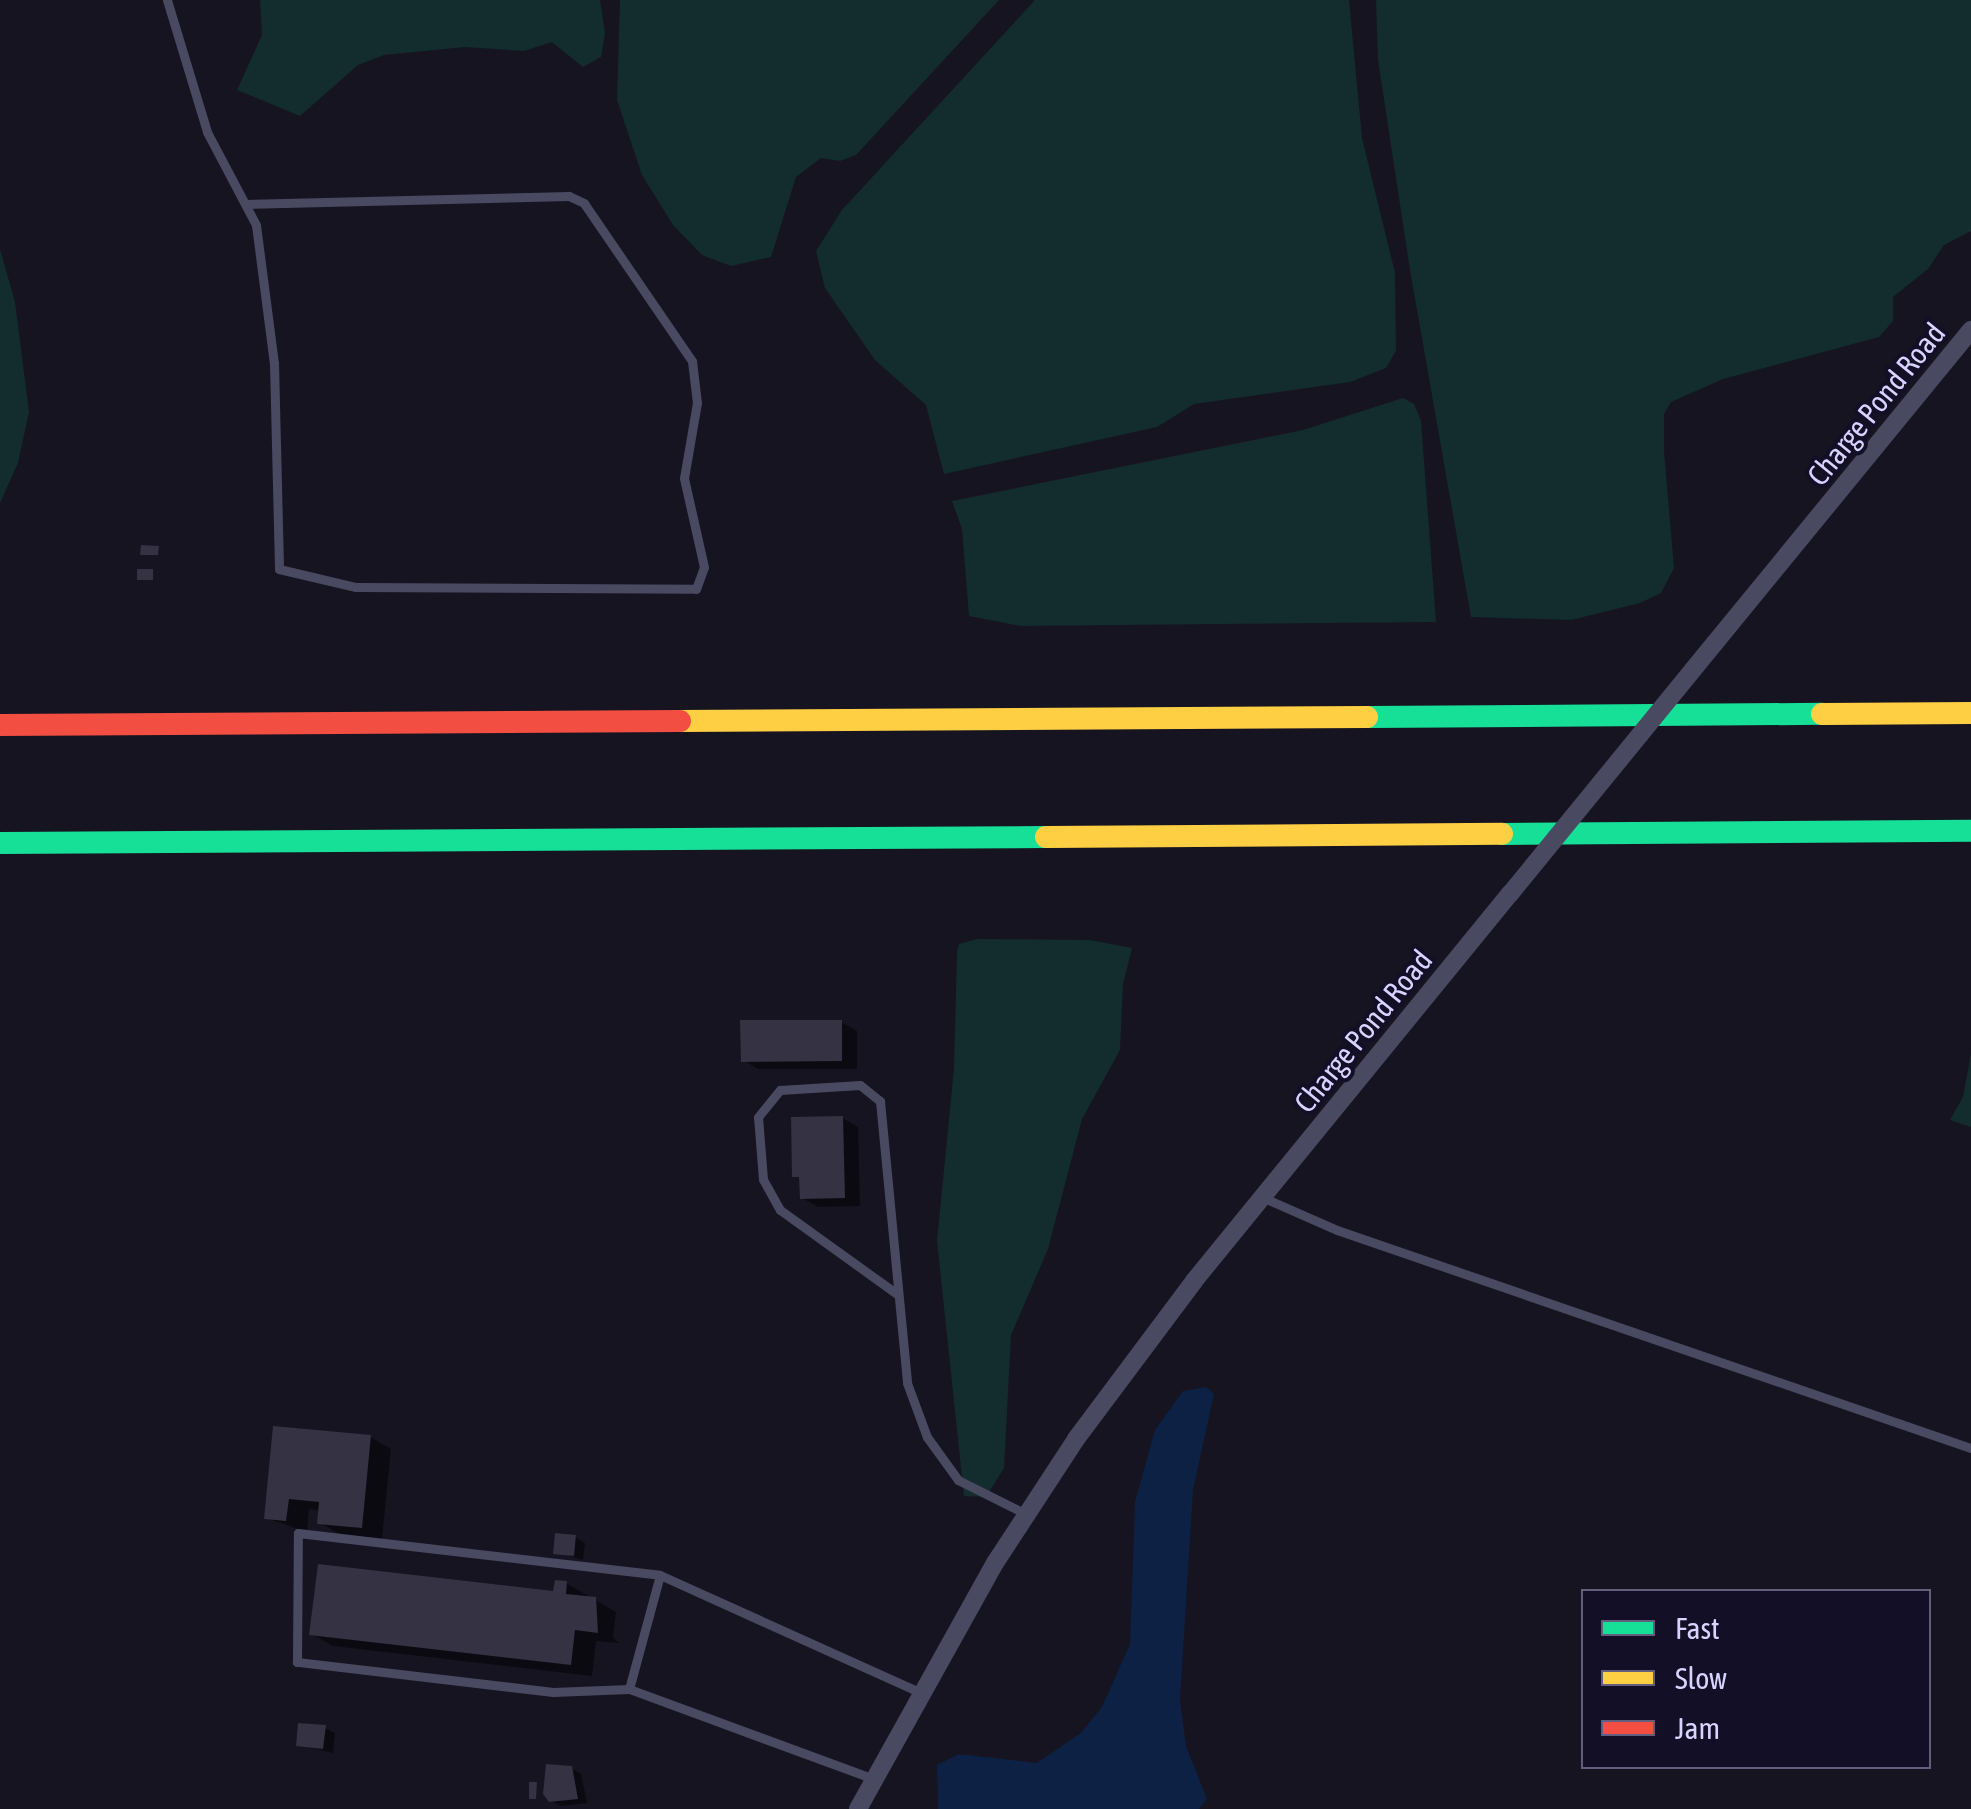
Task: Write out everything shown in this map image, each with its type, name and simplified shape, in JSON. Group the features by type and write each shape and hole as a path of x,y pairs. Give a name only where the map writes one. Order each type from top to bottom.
{"highway":[{"path":"0,725 1971,713"},
{"path":"0,843 1971,830"}],"street":[{"name":"Charge Pond Road","path":"858,1809 1026,1514 1164,1318 1971,330"}],"lane":[{"path":"167,0 207,132 256,225 274,362 279,569 356,587 696,589 704,567 684,478 697,403 692,361 584,202 570,196 246,204"},
{"path":"897,1294 780,1210 764,1179 758,1117 780,1090 860,1086 880,1102 907,1383 927,1437 958,1480 1026,1514"},
{"path":"1264,1198 1337,1230 1971,1448"},
{"path":"874,1779 629,1689 552,1692 297,1662 298,1533 660,1575 921,1693"},
{"path":"629,1689 660,1575"}],"green space":[{"path":"260,0 600,0 605,33 601,57 583,67 552,42 524,51 465,47 384,55 358,65 300,116 237,90 262,35"},
{"path":"620,0 999,0 856,155 840,161 821,158 796,177 771,257 731,266 702,255 673,225 642,175 617,100"},
{"path":"1035,0 1349,0 1362,138 1395,273 1396,351 1386,368 1350,382 1194,404 1157,427 944,474 926,405 875,360 825,288 816,251 842,210"},
{"path":"1376,0 1971,0 1971,231 1944,245 1928,269 1893,297 1893,321 1879,337 1723,379 1671,402 1664,414 1664,451 1674,568 1661,593 1640,603 1571,620 1471,617 1410,270 1378,60"},
{"path":"0,249 15,302 29,412 18,463 0,503"},
{"path":"1403,398 1414,404 1421,421 1436,622 1021,626 969,616 962,529 952,501 1303,430"},
{"path":"977,939 1090,940 1132,948 1123,984 1120,1050 1082,1119 1048,1249 1011,1335 1004,1468 986,1497 964,1496 937,1241 954,1068 957,952 959,944"},
{"path":"1971,1053 1971,1127 1950,1120 1963,1097"}],"water":[{"path":"1206,1387 1214,1394 1193,1490 1180,1700 1186,1746 1207,1799 1199,1809 938,1809 937,1765 959,1754 1037,1763 1081,1733 1102,1707 1130,1644 1135,1502 1155,1430 1183,1391"}],"building":[{"path":"141,545 159,546 158,555 140,555"},
{"path":"137,569 153,569 153,580 137,580"},
{"path":"740,1020 842,1020 842,1061 741,1062"},
{"path":"843,1116 845,1198 800,1199 799,1177 792,1177 791,1117"},
{"path":"273,1426 371,1435 362,1528 317,1524 319,1502 289,1499 286,1521 264,1519"},
{"path":"555,1533 576,1535 574,1556 553,1554"},
{"path":"318,1564 553,1591 555,1580 567,1581 566,1594 596,1597 598,1633 575,1630 571,1665 309,1635"},
{"path":"298,1723 326,1725 323,1749 296,1746"},
{"path":"546,1764 572,1766 578,1799 549,1802 543,1794"},
{"path":"529,1782 537,1782 536,1799 529,1799"}],"traffic: fast":[{"path":"1367,717 1822,714"},
{"path":"1502,834 1971,831"},
{"path":"0,843 1046,837"}],"traffic: slow":[{"path":"1822,714 1971,713"},
{"path":"680,721 1367,717"},
{"path":"1046,837 1502,834"}],"traffic: jam":[{"path":"0,725 680,721"}]}
